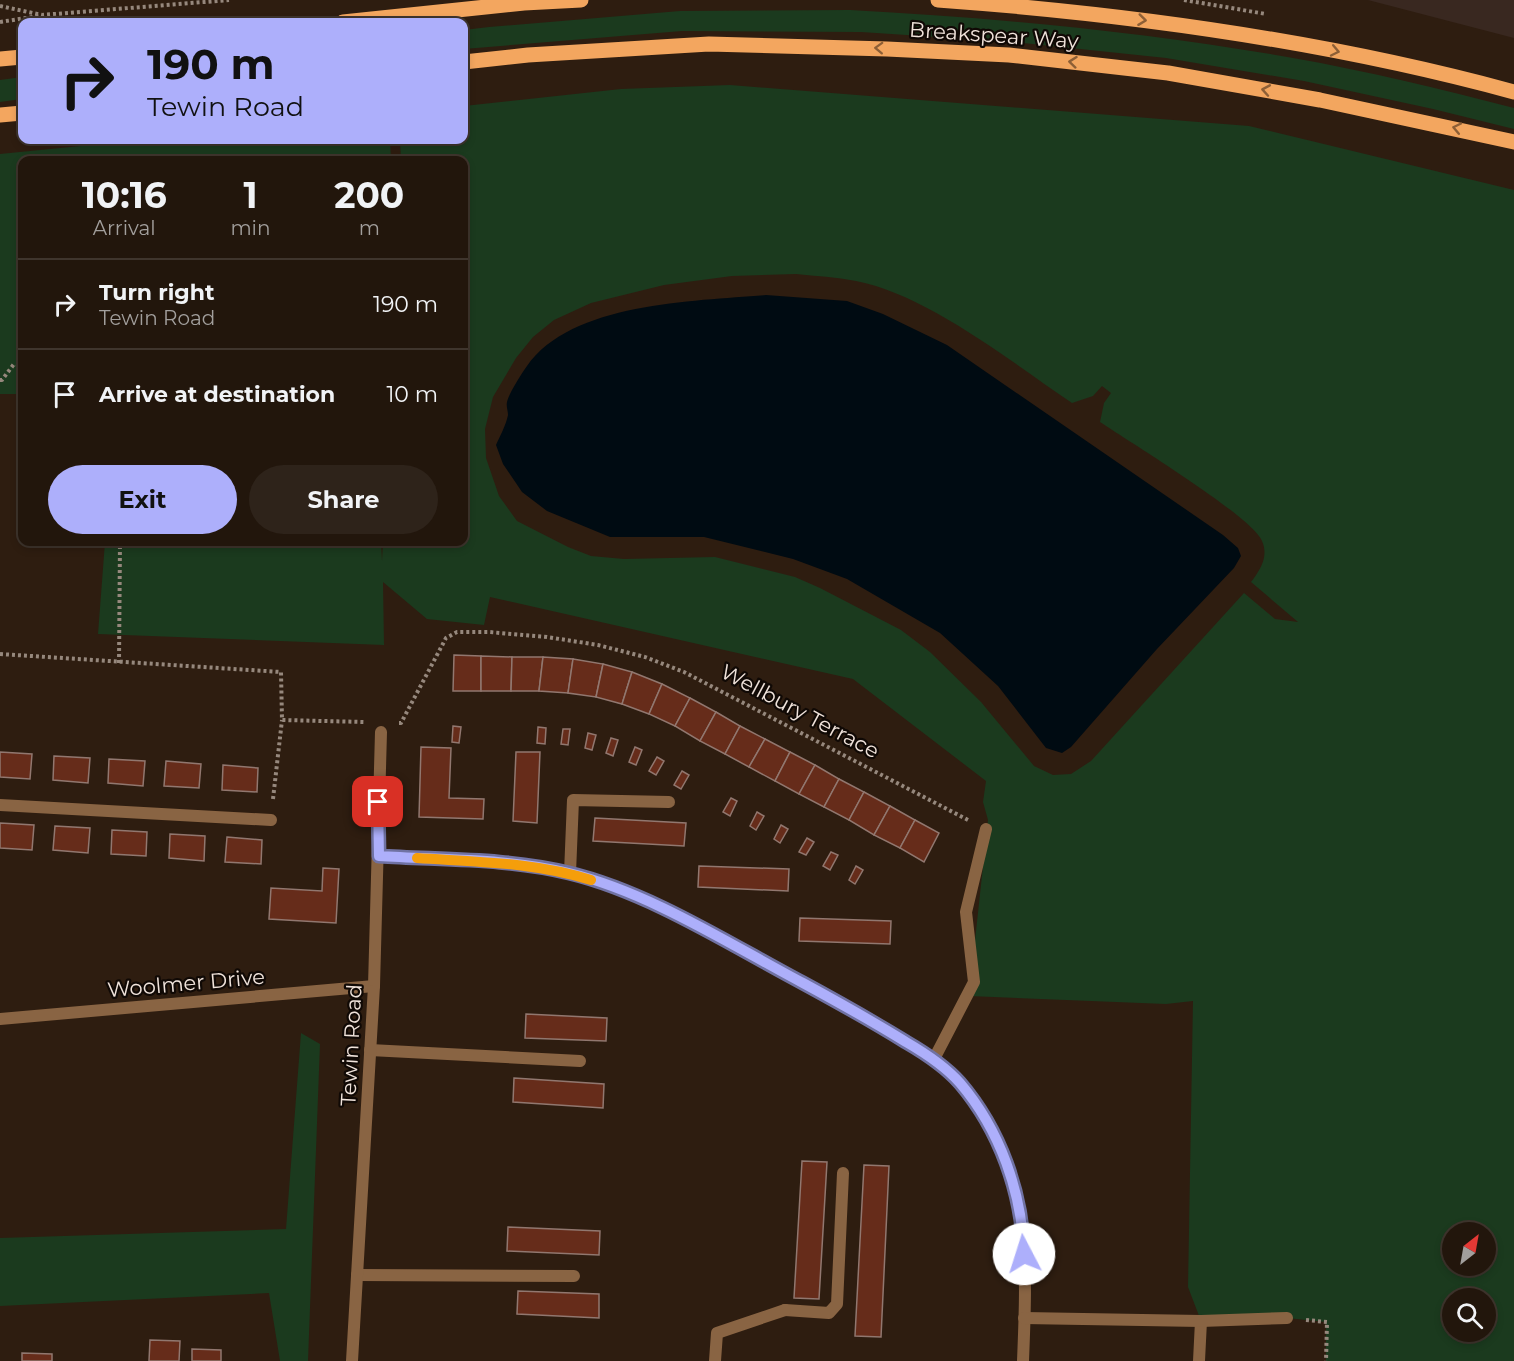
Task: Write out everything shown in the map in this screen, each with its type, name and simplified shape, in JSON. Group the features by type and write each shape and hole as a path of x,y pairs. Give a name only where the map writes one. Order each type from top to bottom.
{"main road":[{"path":"381,18 525,3 581,0"},
{"name":"Breakspear Way","path":"938,0 1014,5 1174,24 1327,50 1474,81 1514,92"},
{"name":"Breakspear Way","path":"468,62 528,55 709,44 1009,55 1191,77 1320,100 1514,142"},
{"path":"0,59 18,57"},
{"path":"0,115 18,113"}],"street":[{"name":"Tewin Road","path":"352,1361 374,986 379,856 377,825 385,727"},
{"path":"570,873 573,800 669,802"},
{"path":"0,806 271,820"},
{"path":"934,1059 974,982 966,912 987,829"},
{"path":"379,856 509,864 570,873 650,902 869,1018 934,1059 958,1081 977,1105 992,1130 1018,1197 1024,1236 1023,1361"},
{"name":"Woolmer Drive","path":"0,1019 374,986"},
{"path":"370,1050 580,1061"},
{"path":"715,1361 717,1333 785,1310 829,1314 837,1304 843,1173"},
{"path":"357,1275 574,1276"},
{"path":"1024,1318 1201,1321 1287,1318"},
{"path":"1198,1361 1201,1321"}],"path":[{"path":"24,18 229,0"},
{"path":"0,6 42,15"},
{"path":"0,22 18,19"},
{"path":"0,380 14,364 18,364"},
{"path":"119,663 120,546"},
{"name":"Wellbury Terrace","path":"385,727 401,723 446,638 457,632 547,637 598,645 645,657 684,672 987,829"},
{"path":"0,654 281,672 282,720 271,820"},
{"path":"282,720 365,722"},
{"path":"1287,1318 1326,1322 1326,1361"}],"shaded area":[{"path":"1368,0 1514,0 1514,38"},
{"path":"766,295 847,301 883,314 947,345 1223,535 1238,548 1241,556 1234,568 1157,649 1071,747 1062,753 1046,748 998,686 940,633 847,579 793,559 704,537 610,537 547,511 522,492 503,464 496,445 507,419 508,398 527,366 547,345 573,329 604,317 637,309 671,303"}],"green space":[{"path":"850,10 961,17 1128,33 1293,58 1404,81 1514,108 1514,129 1304,81 1166,58 1013,42 861,32 682,31 468,49 468,30 680,11"},
{"path":"18,78 18,100 0,102 0,80"},
{"path":"730,85 1249,126 1514,190 1514,1361 1326,1361 1326,1322 1287,1318 1201,1321 1188,1287 1193,1001 1166,1004 969,996 988,820 983,802 986,781 853,679 490,597 484,625 427,619 383,582 384,645 98,634 105,546 381,546 382,561 383,546 468,546 468,156 401,156 400,144 468,144 468,106 621,89","holes":["796,274 856,281 912,300 940,315 996,350 1072,403 1093,396 1102,386 1111,393 1104,403 1100,422 1214,498 1254,530 1262,541 1264,558 1251,582 1298,622 1275,619 1244,593 1091,761 1071,774 1053,775 1034,766 981,702 930,652 901,630 820,588 795,577 715,557 624,559 591,556 517,521 499,496 486,458 485,429 493,397 516,358 533,337 554,320 591,303 664,285 732,276"]},
{"path":"101,144 390,144 391,156 18,156 18,394 0,394 0,154"},
{"path":"301,1033 320,1044 308,1361 280,1361 269,1293 0,1306 0,1238 286,1229"}],"building":[{"path":"454,655 481,656 481,691 453,691"},
{"path":"481,656 512,657 511,691 481,691"},
{"path":"512,657 543,657 539,691 511,691"},
{"path":"543,657 573,659 568,693 539,691"},
{"path":"573,659 603,664 596,697 568,693"},
{"path":"603,664 632,672 622,704 596,697"},
{"path":"632,672 662,684 649,714 622,704"},
{"path":"662,684 690,698 675,726 649,714"},
{"path":"690,698 716,712 700,741 675,726"},
{"path":"716,712 740,726 725,754 700,741"},
{"path":"453,726 461,727 459,743 452,742"},
{"path":"740,726 765,739 749,767 725,754"},
{"path":"538,727 546,728 545,744 537,743"},
{"path":"563,729 570,729 568,745 561,744"},
{"path":"588,733 596,735 592,750 585,748"},
{"path":"611,738 618,740 613,756 606,753"},
{"path":"765,739 790,752 775,781 749,767"},
{"path":"421,747 451,748 449,798 484,799 483,819 419,817"},
{"path":"635,747 642,750 636,765 629,762"},
{"path":"0,752 32,754 30,779 0,777"},
{"path":"516,752 540,752 537,823 513,821"},
{"path":"790,752 815,765 799,794 775,781"},
{"path":"54,756 90,758 88,783 53,780"},
{"path":"657,757 664,761 656,775 649,771"},
{"path":"109,759 145,761 143,786 108,783"},
{"path":"166,761 201,764 199,788 164,786"},
{"path":"223,765 258,768 257,792 222,790"},
{"path":"815,765 839,779 824,807 799,794"},
{"path":"682,771 689,775 681,789 674,785"},
{"path":"839,779 864,792 849,820 824,807"},
{"path":"864,792 890,806 874,835 849,820"},
{"path":"731,798 737,801 730,816 723,812"},
{"path":"890,806 915,820 900,848 874,835"},
{"path":"757,812 764,816 756,830 750,826"},
{"path":"595,818 686,823 684,846 593,841"},
{"path":"915,820 939,833 924,862 900,848"},
{"path":"0,823 34,825 32,850 0,848"},
{"path":"781,825 788,829 780,843 774,839"},
{"path":"55,826 90,828 88,853 53,850"},
{"path":"112,830 147,832 146,856 111,854"},
{"path":"170,834 205,836 204,861 169,858"},
{"path":"227,837 262,840 261,864 225,862"},
{"path":"807,838 814,842 806,855 799,852"},
{"path":"831,852 838,855 830,870 823,866"},
{"path":"699,866 789,869 788,891 698,887"},
{"path":"856,866 863,870 855,884 849,880"},
{"path":"323,868 339,869 336,923 269,919 271,888 322,891"},
{"path":"800,918 891,921 890,944 799,941"},
{"path":"526,1014 607,1018 606,1041 525,1038"},
{"path":"514,1078 604,1084 603,1108 513,1102"},
{"path":"802,1161 827,1162 819,1299 794,1298"},
{"path":"864,1165 889,1166 881,1337 855,1336"},
{"path":"508,1227 600,1231 599,1255 507,1251"},
{"path":"518,1291 599,1294 599,1318 517,1314"},
{"path":"150,1340 180,1341 179,1361 149,1361"},
{"path":"192,1349 221,1350 221,1361 192,1361"},
{"path":"22,1353 52,1354 52,1361 22,1361"}],"slow traffic":[{"path":"417,858 544,868 591,880"}],"route":[{"path":"378,802 379,856 544,868 570,873 609,886 650,902 869,1018 934,1059 958,1081 977,1105 992,1130 1018,1197 1024,1236 1024,1254"}]}
